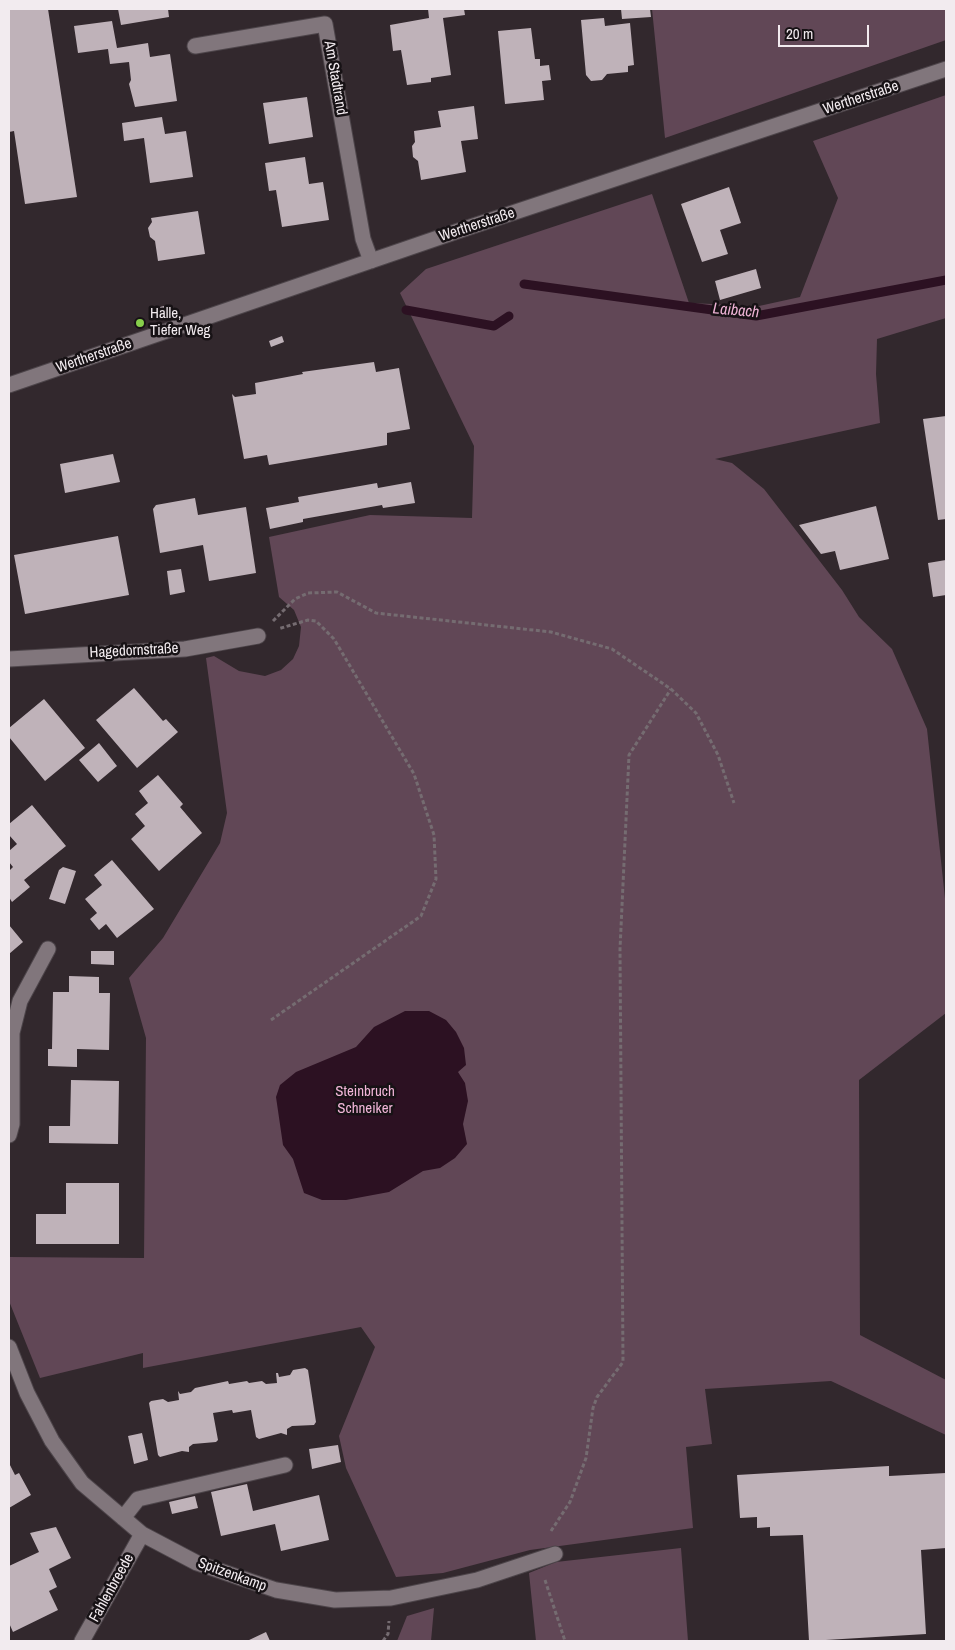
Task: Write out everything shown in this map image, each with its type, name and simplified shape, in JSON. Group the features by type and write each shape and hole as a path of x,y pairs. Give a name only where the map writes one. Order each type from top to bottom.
{"street":[{"name":"Am Stadtrand","path":"195,46 325,24 363,239 371,261"},
{"name":"Wertherstraße","path":"9,384 371,261 946,70"},
{"name":"Hagedornstraße","path":"9,659 185,649 258,636"},
{"path":"9,1135 12,1124 12,1033 20,1001 48,950"},
{"name":"Spitzenkamp","path":"9,1347 27,1394 52,1441 82,1483 142,1534 214,1570 276,1590 335,1600 391,1598 477,1580 554,1554"},
{"path":"123,1518 138,1499 285,1465"},
{"name":"Fahlenbreede","path":"82,1641 142,1534"}],"path":[{"path":"258,636 295,599 308,593 337,592 376,613 551,632 612,649 671,689 696,713 718,755 734,803"},
{"path":"258,636 308,620 323,625 334,639 414,774 434,835 436,870 436,878 422,916 271,1020"},
{"path":"565,1641 538,1560 544,1542 570,1502 586,1458 595,1403 623,1362 620,949 628,755 671,689"}],"green space":[{"path":"652,9 946,9 946,40 665,138"},
{"name":"Steinbruch Schneiker","path":"946,95 946,318 877,339 876,374 880,423 715,459 732,463 764,489 842,590 859,617 892,649 927,729 946,908 946,1013 859,1080 860,1335 946,1380 946,1435 831,1381 705,1389 712,1444 686,1447 693,1528 530,1550 443,1573 396,1577 346,1468 339,1436 375,1347 361,1327 143,1368 143,1353 40,1378 9,1301 9,1257 144,1258 146,1038 129,978 163,938 220,843 227,813 206,658 214,656 239,671 265,676 281,670 293,659 299,646 301,627 294,610 279,597 269,537 370,515 472,518 474,446 400,293 426,269 652,194 689,303 759,306 800,297 838,198 813,141"},
{"path":"681,1548 688,1641 536,1641 529,1573 556,1562"},
{"path":"434,1608 431,1641 397,1641 407,1616"}],"shaded area":[{"path":"405,1011 429,1011 446,1020 456,1032 464,1048 466,1065 458,1072 465,1083 468,1101 463,1124 467,1144 455,1158 440,1168 423,1171 389,1192 346,1200 322,1200 304,1193 293,1159 283,1145 276,1097 280,1085 296,1072 356,1047 374,1027"}],"building":[{"path":"9,9 48,9 77,197 25,204 14,131 9,132"},
{"path":"118,9 168,9 169,17 121,25"},
{"path":"428,9 464,9 465,15 443,18 451,75 431,78 431,82 407,85 401,50 393,51 390,25 429,18"},
{"path":"621,9 650,9 651,17 622,19"},
{"path":"604,18 605,26 630,23 634,65 628,66 628,72 607,74 602,80 591,81 586,75 581,20"},
{"path":"112,21 117,48 148,43 150,57 170,54 177,101 135,107 129,84 131,80 129,62 110,64 108,49 78,53 74,26"},
{"path":"531,28 535,59 540,59 540,66 549,65 551,80 542,81 544,100 505,104 498,31"},
{"path":"307,97 313,137 269,144 263,103"},
{"path":"474,106 478,139 461,141 466,172 421,180 418,161 413,157 414,131 441,127 438,111"},
{"path":"162,117 165,134 186,131 193,177 150,183 144,138 124,141 122,123"},
{"path":"305,157 309,184 323,182 329,220 282,227 276,190 269,191 265,163"},
{"path":"729,187 741,223 720,230 728,254 702,262 681,204"},
{"path":"198,211 205,254 158,261 155,241 150,237 148,228 152,222 151,218"},
{"path":"756,269 761,288 720,300 715,281"},
{"path":"164,306 165,310 154,313 152,309"},
{"path":"282,336 284,342 271,347 269,341"},
{"path":"374,362 376,372 399,368 410,429 387,433 387,445 269,465 267,455 244,459 232,394 235,397 256,394 255,383 303,374 302,372"},
{"path":"946,416 946,519 938,520 923,419"},
{"path":"113,454 120,482 65,493 60,464"},
{"path":"411,482 415,503 383,508 382,505 303,519 303,522 270,529 266,508 299,502 298,497 377,483 378,488"},
{"path":"195,498 198,515 246,507 256,573 209,581 203,545 160,553 153,509 156,505"},
{"path":"876,506 889,559 840,570 835,551 821,554 799,525"},
{"path":"118,536 129,595 25,614 14,555"},
{"path":"946,560 946,595 933,597 928,563"},
{"path":"181,569 185,592 170,595 167,571"},
{"path":"134,688 163,721 166,719 178,732 137,768 96,720"},
{"path":"44,699 85,748 45,781 9,737 9,728"},
{"path":"99,743 117,766 98,782 79,760"},
{"path":"158,775 183,804 180,807 202,833 159,871 131,839 145,826 135,814 148,803 139,791"},
{"path":"32,805 66,846 24,880 30,887 12,902 9,897 9,871 13,867 9,862 9,851 17,844 9,835 9,824"},
{"path":"112,860 154,909 117,938 106,924 99,930 90,919 97,913 85,899 102,885 94,875"},
{"path":"63,867 76,871 65,904 49,899 59,870"},
{"path":"9,925 23,942 9,954"},
{"path":"91,951 114,951 114,965 91,964"},
{"path":"69,976 99,977 99,993 110,993 109,1050 77,1049 77,1067 48,1066 48,1049 52,1049 53,992 69,992"},
{"path":"71,1080 119,1081 118,1144 49,1143 49,1126 70,1126"},
{"path":"66,1183 119,1183 119,1244 36,1244 36,1214 66,1214"},
{"path":"305,1368 308,1370 316,1422 314,1425 292,1426 287,1429 287,1435 281,1433 259,1439 256,1437 251,1410 233,1413 232,1410 213,1413 218,1440 216,1442 193,1444 189,1447 189,1452 182,1451 160,1457 158,1455 149,1403 151,1401 163,1399 168,1402 179,1400 178,1391 180,1394 191,1392 195,1388 228,1381 229,1384 247,1381 249,1383 262,1381 266,1384 277,1383 276,1373 278,1373 279,1377 290,1375 293,1370"},
{"path":"142,1433 148,1460 134,1464 128,1436"},
{"path":"338,1445 341,1462 312,1469 309,1449"},
{"path":"9,1463 15,1475 19,1473 31,1495 9,1508"},
{"path":"889,1466 889,1476 946,1473 946,1548 921,1550 926,1634 809,1641 803,1535 770,1536 770,1527 757,1528 757,1517 740,1518 737,1475"},
{"path":"247,1484 253,1511 319,1495 329,1540 281,1551 275,1524 221,1536 211,1492"},
{"path":"195,1496 198,1508 172,1514 169,1502"},
{"path":"56,1527 71,1558 49,1569 57,1587 49,1591 58,1610 13,1632 9,1623 9,1566 39,1552 30,1533"},
{"path":"266,1632 270,1641 247,1641"}],"waterway":[{"name":"Laibach","path":"524,284 756,316 946,280"},
{"name":"Laibach","path":"406,310 494,326 509,316"}],"place":[{"name":"Halle, Tiefer Weg","path":"140,323"}]}
